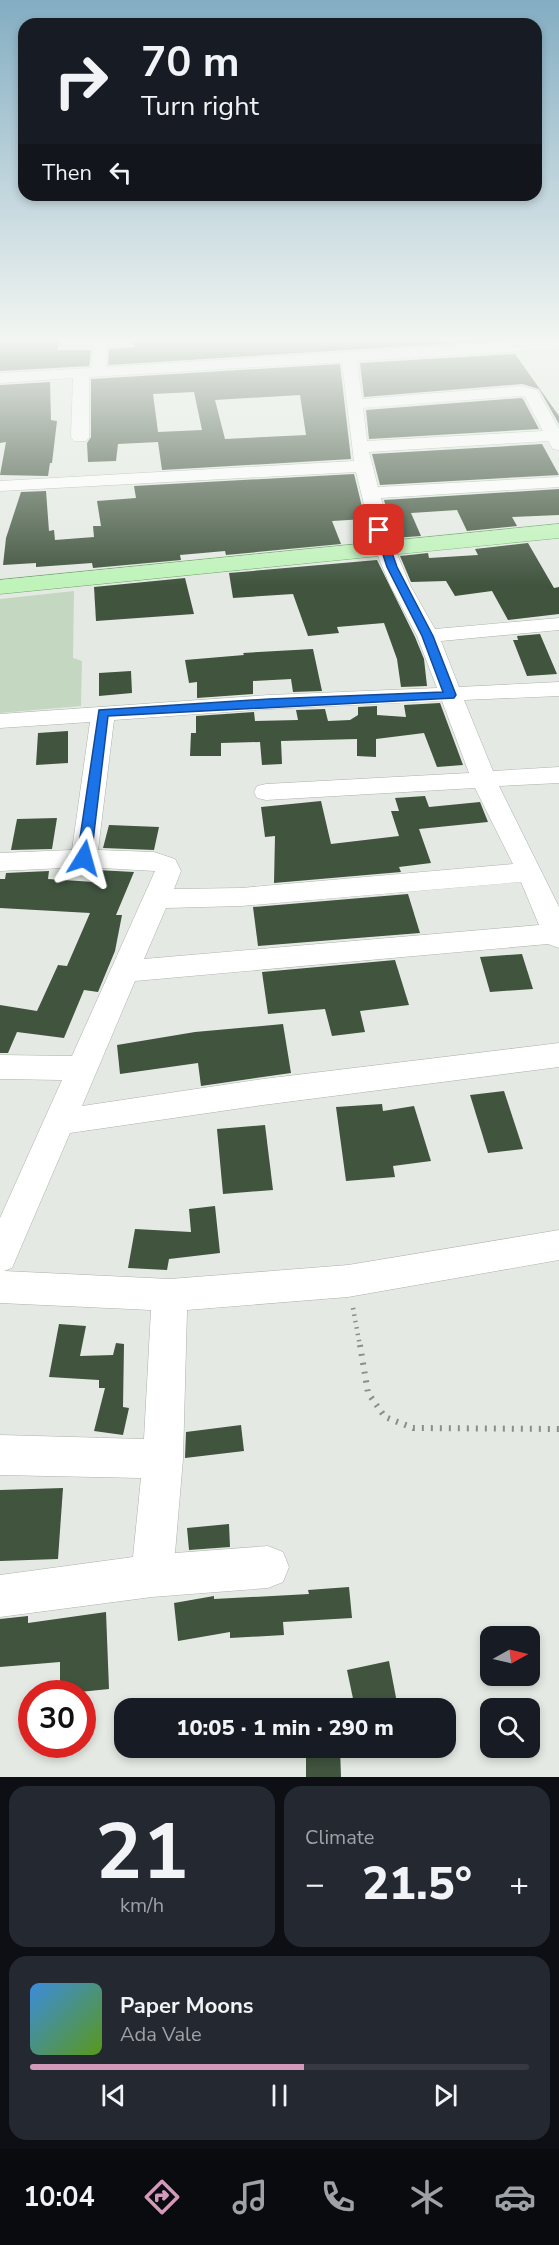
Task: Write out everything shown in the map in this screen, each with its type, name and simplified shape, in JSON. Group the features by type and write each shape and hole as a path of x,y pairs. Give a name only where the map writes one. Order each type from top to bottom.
{"main road":[{"path":"0,587 557,534"}],"street":[{"path":"80,421 80,437"},
{"path":"124,971 558,936 530,872 484,780 428,636 400,585 385,549 361,456 357,421"},
{"path":"0,486 48,485 361,456 556,441 546,421"},
{"path":"369,492 559,482"},
{"path":"428,636 559,624"},
{"path":"0,721 269,702 559,689"},
{"path":"84,858 103,713"},
{"path":"266,792 559,775"},
{"path":"0,862 84,858 154,861 166,865 168,871 0,1257"},
{"path":"157,899 241,897 530,872"},
{"path":"59,1122 263,1092 559,1055"},
{"path":"0,1066 82,1068"},
{"path":"0,1287 170,1295 348,1281 559,1245"},
{"path":"152,1576 163,1459 170,1295"},
{"path":"0,1455 163,1459"},
{"path":"0,1596 152,1576 268,1567"}],"path":[{"path":"348,1281 368,1393 385,1417 413,1428 559,1429"}],"green space":[{"path":"74,591 73,658 82,661 81,706 0,713 0,599"}],"building":[{"path":"0,421 57,421 52,463 50,463 48,476 0,475 6,442 0,443"},
{"path":"91,421 157,421 158,432 202,430 200,421 220,421 225,439 306,435 304,421 347,421 351,459 162,470 158,442 118,444 116,461 88,462 87,443 91,437"},
{"path":"367,421 535,421 539,429 369,439"},
{"path":"542,444 559,475 380,485 372,454"},
{"path":"354,474 365,519 332,521 341,544 226,555 225,551 180,555 181,560 93,568 92,563 36,567 36,563 3,565 6,538 21,492 46,491 49,531 54,530 55,540 94,537 93,526 101,526 97,501 136,498 134,486"},
{"path":"559,489 559,515 512,517 517,526 467,531 457,510 411,513 421,536 394,538 384,500"},
{"path":"528,543 554,588 559,587 559,614 508,620 492,591 455,596 446,581 411,582 400,556 428,553 429,558 478,555 475,549"},
{"path":"377,560 424,659 427,686 401,687 397,659 384,623 337,627 339,633 308,636 293,594 233,598 229,573"},
{"path":"185,578 194,614 96,621 94,587"},
{"path":"540,634 557,674 527,676 513,640 518,640 517,636"},
{"path":"313,649 322,691 293,692 291,679 253,681 253,694 197,698 197,682 189,683 185,660 244,655 243,653"},
{"path":"131,671 132,693 99,696 99,673"},
{"path":"440,703 463,765 437,767 424,733 376,739 376,757 357,756 357,739 281,741 282,764 262,765 260,742 221,743 221,756 190,756 191,733 196,733 196,716 254,712 255,721 298,720 296,710 325,709 328,721 350,720 358,715 358,707 377,706 377,715 406,717 404,705"},
{"path":"68,731 68,763 36,765 38,733"},
{"path":"425,796 429,807 480,802 488,822 419,829 431,863 399,867 401,872 274,883 275,836 265,837 261,807 321,801 331,844 399,836 391,811 399,811 395,798"},
{"path":"57,818 52,849 11,850 17,819"},
{"path":"109,825 159,827 154,850 103,848"},
{"path":"97,870 134,872 116,915 122,915 115,951 98,992 84,990 64,1038 17,1032 8,1053 0,1053 0,1005 37,1011 58,965 67,966 90,913 0,908 0,879 5,879 6,873 49,871 48,879 94,882"},
{"path":"408,894 420,933 258,946 253,907"},
{"path":"522,954 533,989 490,992 480,957"},
{"path":"395,960 409,1005 360,1011 365,1032 332,1036 325,1009 268,1014 262,972"},
{"path":"283,1024 291,1073 201,1086 198,1063 120,1074 117,1045 195,1032"},
{"path":"504,1091 523,1149 488,1153 470,1095"},
{"path":"382,1104 383,1111 414,1106 431,1161 393,1166 395,1177 346,1181 336,1107"},
{"path":"265,1125 273,1190 223,1194 217,1129"},
{"path":"215,1206 220,1253 169,1259 167,1270 128,1268 135,1229 191,1232 189,1209"},
{"path":"59,1324 86,1326 80,1356 113,1355 116,1343 124,1344 123,1407 129,1408 123,1435 94,1431 105,1388 99,1388 99,1380 49,1377"},
{"path":"241,1425 244,1451 185,1458 186,1432"},
{"path":"63,1488 58,1559 0,1561 0,1490"},
{"path":"229,1524 230,1547 189,1550 187,1528"},
{"path":"349,1587 352,1618 283,1622 284,1635 230,1638 230,1632 178,1641 174,1603 214,1596 214,1599 309,1594 308,1590"},
{"path":"106,1612 109,1689 96,1690 96,1680 60,1680 60,1662 0,1667 0,1619 28,1616 28,1623"},
{"path":"389,1661 396,1698 353,1698 347,1670"},
{"path":"306,1758 340,1758 341,1777 306,1777"}],"route":[{"path":"84,858 103,713 269,702 450,695 428,636 400,585 379,530"}]}
